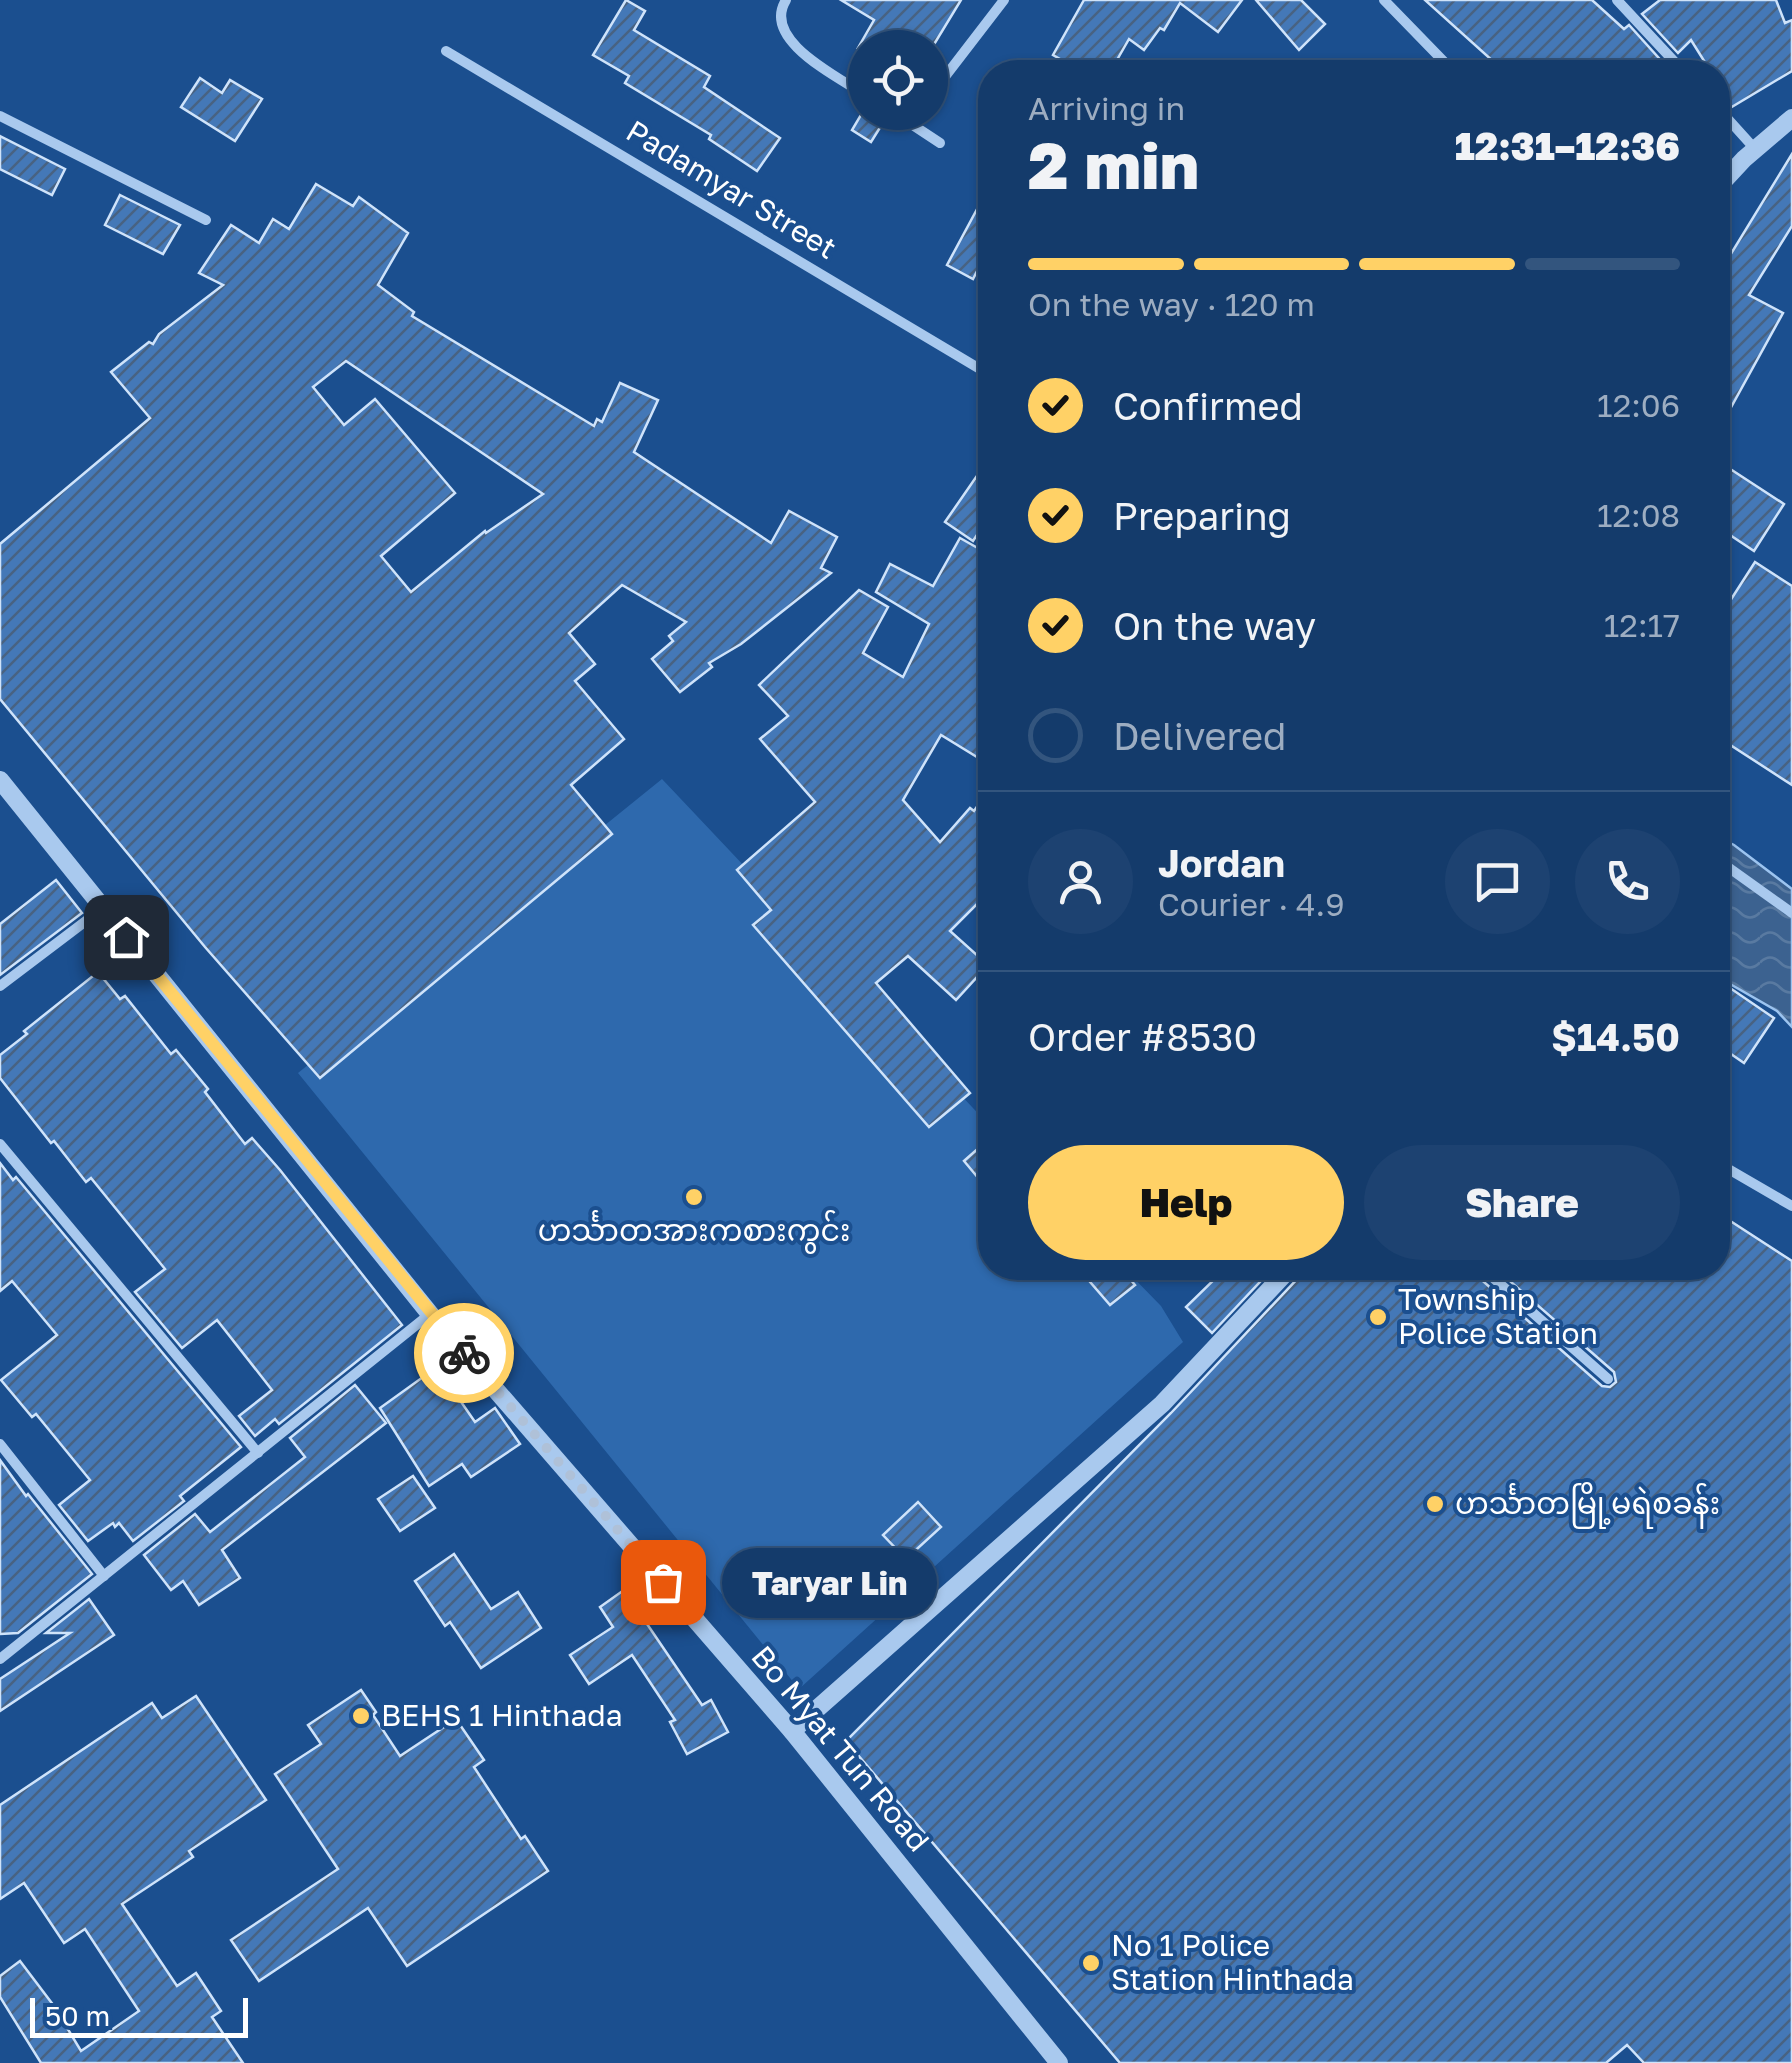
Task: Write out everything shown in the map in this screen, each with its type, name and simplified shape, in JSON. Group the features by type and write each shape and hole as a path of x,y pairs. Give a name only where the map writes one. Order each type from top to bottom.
{"street":[{"path":"786,0 780,10 782,30 792,45 848,84"},
{"path":"948,73 1004,0"},
{"path":"1384,0 1442,60"},
{"path":"1617,0 1673,60"},
{"name":"Padamyar Street","path":"446,51 978,368"},
{"path":"0,116 206,220"},
{"path":"1730,174 1792,118"},
{"path":"1730,121 1755,148"},
{"path":"919,130 940,144"},
{"name":"Bo Myat Tun Road","path":"0,780 430,1314 792,1731 1060,2063"},
{"path":"1730,869 1792,913"},
{"path":"0,986 103,908"},
{"path":"0,1144 258,1452"},
{"path":"1730,1171 1792,1206"},
{"path":"792,1731 1162,1404 1279,1280"},
{"path":"1496,1280 1608,1379"},
{"path":"0,1659 430,1314"},
{"path":"0,1444 104,1576"}],"shaded area":[{"name":"ဟင်္သာတအားကစားကွင်း","path":"662,779 978,1113 978,1280 1136,1280 1161,1306 1183,1342 799,1689 298,1073"}],"water":[{"path":"1730,843 1792,889 1792,1027 1777,1011 1730,984"}],"building":[{"path":"626,0 645,11 634,30 710,76 704,87 780,138 757,171 709,139 711,135 625,83 629,76 593,55"},
{"path":"841,0 961,0 943,30 868,30 874,20"},
{"path":"1084,0 1242,0 1218,32 1180,3 1164,30 1160,28 1144,50 1129,39 1117,60 1062,60 1053,55"},
{"path":"1256,0 1301,0 1325,24 1299,50"},
{"path":"1425,0 1592,0 1624,29 1629,25 1661,60 1492,60"},
{"path":"1660,0 1776,0 1785,23 1792,20 1792,71 1730,108 1730,60 1704,60 1691,40 1678,53 1642,14"},
{"path":"200,78 222,93 230,80 262,99 235,141 181,107"},
{"path":"852,130 878,130 871,142"},
{"path":"0,136 65,169 52,195 0,169"},
{"path":"1792,154 1792,226 1749,295 1783,313 1730,409 1730,255"},
{"path":"316,184 353,206 359,197 408,233 378,285 414,312 412,316 594,426 597,419 602,422 620,383 658,400 634,452 771,543 789,511 837,537 821,568 831,573 741,644 709,663 712,667 680,692 652,659 673,641 669,636 686,622 622,585 569,633 595,664 575,681 624,739 571,785 612,834 320,1078 205,947 0,699 0,544 150,418 111,372 149,342 153,344 159,334 223,285 199,273 231,225 259,243 273,219 289,229","holes":["346,361 543,494 485,531 411,592 381,556 455,493 375,399 344,425 313,387"]},
{"path":"120,195 180,225 163,254 105,225"},
{"path":"978,207 978,269 973,279 947,265"},
{"path":"1730,469 1784,504 1754,551 1730,535"},
{"path":"978,474 978,533 973,541 945,522"},
{"path":"960,538 978,548 978,758 941,735 903,800 940,842 970,808 974,811 978,805 978,903 950,931 978,956 978,976 956,1000 908,956 876,983 970,1093 929,1127 753,925 771,910 737,870 815,802 760,739 788,716 759,685 859,590 888,607 863,653 903,677 929,624 876,592 890,564 933,586"},
{"path":"1755,562 1792,586 1792,785 1730,745 1730,601"},
{"path":"56,880 82,913 0,975 0,924"},
{"path":"98,972 120,999 125,996 171,1054 176,1050 245,1144 252,1138 280,1170 402,1325 279,1424 275,1419 255,1436 239,1416 272,1390 217,1320 182,1348 135,1292 165,1269 91,1178 86,1182 54,1141 51,1143 0,1078 0,1055"},
{"path":"1730,988 1774,1018 1744,1063 1730,1053"},
{"path":"978,1149 978,1178 964,1161"},
{"path":"0,1163 13,1180 16,1177 241,1447 180,1496 184,1501 133,1541 119,1523 115,1527 113,1523 88,1541 59,1505 90,1480 36,1414 32,1417 1,1380 57,1335 12,1281 0,1291"},
{"name":"ဟင်္သာတမြို့မရဲစခန်း","path":"1730,1221 1792,1261 1792,2063 1644,2063 1627,2045 1606,2063 1120,2063 846,1741 1171,1413 1296,1280 1482,1280 1602,1386 1610,1387 1616,1382 1614,1372 1509,1280 1730,1280"},
{"path":"1088,1280 1131,1280 1135,1285 1110,1305"},
{"path":"1214,1280 1262,1280 1212,1333 1186,1307"},
{"path":"437,1367 475,1422 495,1408 520,1444 471,1477 462,1464 429,1486 380,1408"},
{"path":"355,1385 386,1423 222,1550 240,1578 199,1605 183,1581 171,1590 144,1555 195,1514 210,1532 305,1457 290,1438"},
{"path":"0,1460 92,1574 18,1633 0,1634"},
{"path":"413,1476 435,1508 400,1531 378,1499"},
{"path":"918,1502 941,1527 906,1559 883,1535"},
{"path":"454,1554 491,1609 518,1592 541,1628 481,1668 450,1622 445,1626 415,1581"},
{"path":"624,1590 702,1705 711,1700 728,1732 687,1754 670,1722 675,1720 632,1655 589,1684 570,1655 613,1627 600,1607"},
{"path":"89,1599 114,1635 0,1711 0,1679 70,1633 46,1633"},
{"path":"361,1690 400,1756 456,1719 484,1760 474,1767 521,1839 525,1836 548,1871 407,1966 368,1908 259,1981 231,1940 338,1869 275,1774 321,1744 308,1725"},
{"path":"196,1696 266,1800 189,1851 193,1857 122,1904 177,1986 196,1973 221,2011 212,2017 243,2063 41,2063 0,1997 0,1976 20,1961 81,2051 139,2011 85,1929 64,1943 24,1883 0,1899 0,1805 152,1703 162,1718"}],"way so far":[{"path":"464,1353 663,1582"}],"place":[{"name":"ဟင်္သာတအားကစားကွင်း","path":"694,1197"},
{"name":"Township Police Station","path":"1378,1317"},
{"name":"ဟင်္သာတမြို့မရဲစခန်း","path":"1435,1504"},
{"name":"Taryar Lin","path":"663,1582"},
{"name":"BEHS 1 Hinthada","path":"361,1716"},
{"name":"No 1 Police Station Hinthada","path":"1091,1963"}],"route":[{"path":"126,937 464,1353"}]}
